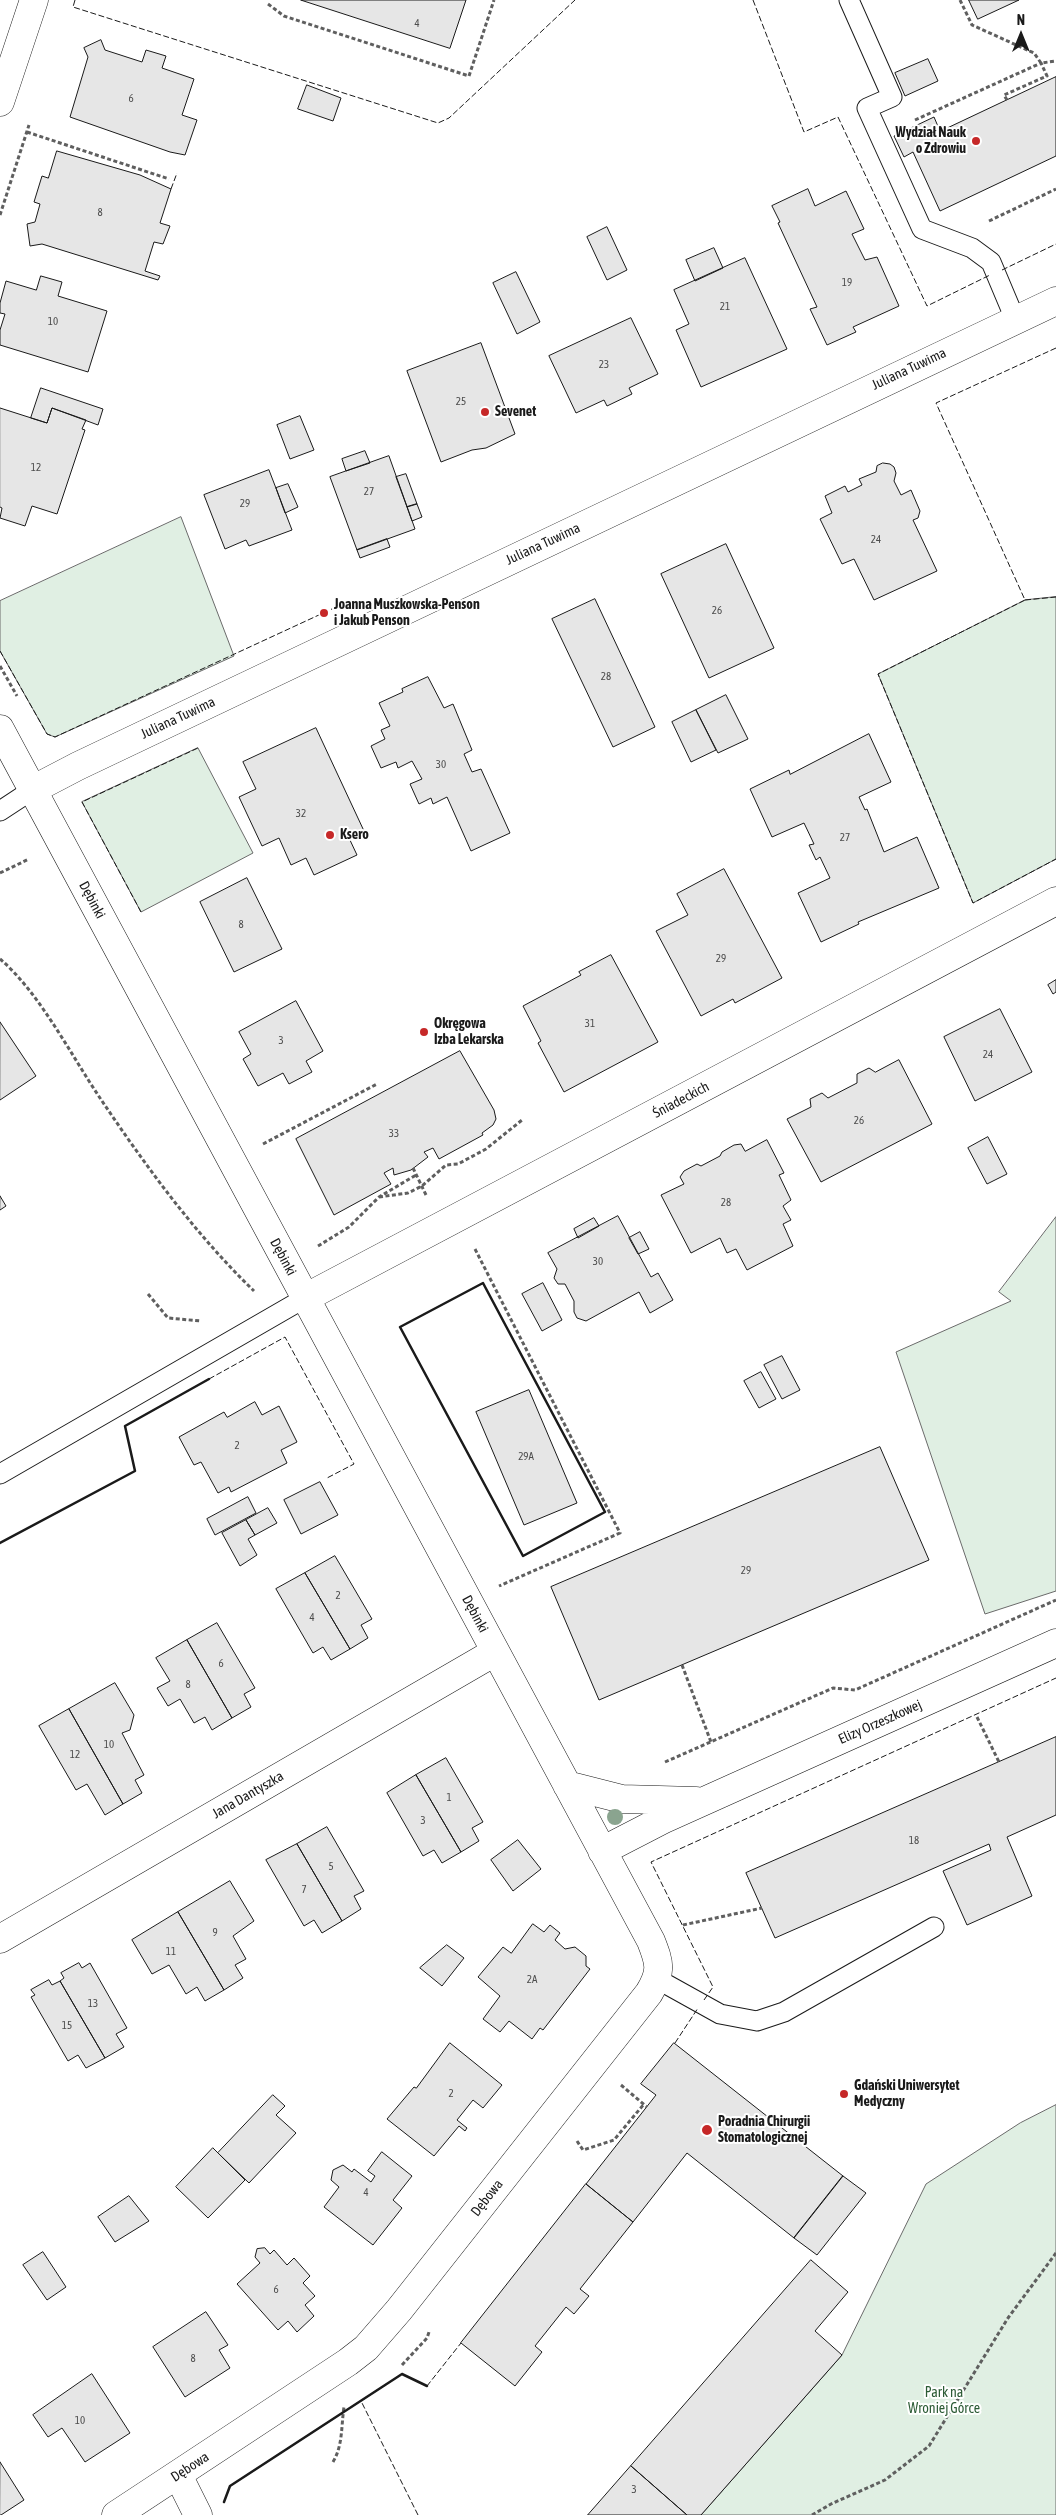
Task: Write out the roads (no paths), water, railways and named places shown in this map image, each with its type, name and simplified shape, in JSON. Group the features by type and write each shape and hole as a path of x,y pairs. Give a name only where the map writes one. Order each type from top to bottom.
{"street":[{"path":"0,102 34,0"},
{"name":"Juliana Tuwima","path":"32,790 78,766 1056,301"},
{"name":"Dębinki","path":"0,730 567,1785"},
{"name":"Śniadeckich","path":"305,1298 1056,901"},
{"name":"Elizy Orzeszkowej","path":"602,1851 705,1801 1056,1643"},
{"name":"Jana Dantyszka","path":"0,1938 495,1652"},
{"path":"567,1785 651,1941 660,1968 658,1979"},
{"name":"Elizy Orzeszkowej","path":"567,1785 622,1799 705,1801"},
{"name":"Dębowa","path":"116,2515 348,2362 366,2348 411,2294 658,1979"},
{"path":"178,2475 198,2515"}],"lane":[{"path":"849,0 892,97 867,108 922,228 972,248 991,262 1016,319"},
{"path":"0,811 32,790"},
{"path":"0,1474 305,1298"},
{"path":"658,1979 720,2014 757,2021 784,2012 934,1927"}],"place":[{"name":"Wydział Nauk o Zdrowiu","path":"976,141"},
{"name":"Sevenet","path":"485,412"},
{"name":"Joanna Muszkowska-Penson i Jakub Penson","path":"324,613"},
{"name":"Ksero","path":"330,835"},
{"name":"Okręgowa Izba Lekarska","path":"424,1032"},
{"name":"Gdański Uniwersytet Medyczny","path":"844,2094"},
{"name":"Poradnia Chirurgii Stomatologicznej","path":"707,2130"}],"park label":[{"name":"Park na Wroniej Górce","path":"944,2402"}]}
